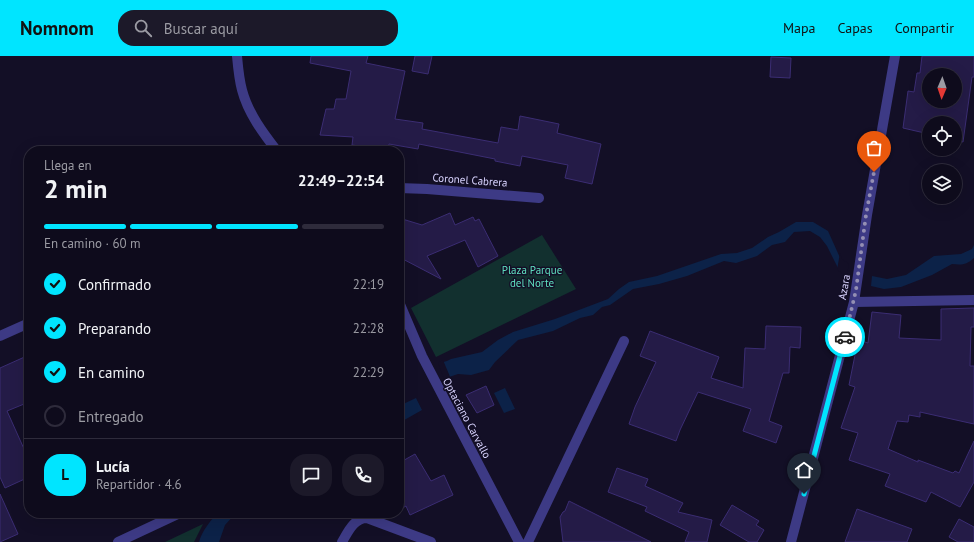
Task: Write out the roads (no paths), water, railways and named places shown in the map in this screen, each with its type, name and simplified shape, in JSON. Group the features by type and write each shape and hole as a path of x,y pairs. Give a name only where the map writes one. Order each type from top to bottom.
{"street":[{"path":"237,56 242,90 251,112 263,133 273,146"},
{"name":"Azara","path":"791,542 854,302 866,215 895,56"},
{"name":"Coronel Cabrera","path":"404,188 539,198"},
{"path":"854,302 974,300"},
{"name":"Optaciano Carvallo","path":"404,314 422,356 447,406 519,542"},
{"path":"0,336 24,325"},
{"path":"528,542 624,341"},
{"path":"118,542 169,518"},
{"path":"342,542 353,525 363,518 367,518 431,542"}],"water":[{"path":"796,222 813,222 828,231 841,260 838,268 827,246 820,237 810,231 794,232 785,242 772,245 757,256 736,263 724,261 687,276 659,284 633,289 610,305 602,307 593,315 580,318 553,331 518,340 495,362 489,370 471,375 458,374 446,378 440,363 482,352 498,340 513,332 555,319 608,299 629,282 657,276 721,254 737,253 752,248 768,237"},
{"path":"974,245 974,258 969,262 952,264 932,275 901,287 884,289 871,286 872,276 887,279 906,275 934,256 961,254 972,249"},
{"path":"505,388 515,409 504,413 494,393"},
{"path":"416,398 422,410 404,420 404,404"},
{"path":"231,518 225,525 219,542 199,542 202,534 212,519"}],"park label":[{"name":"Plaza Parque del Norte","path":"532,276"}]}
